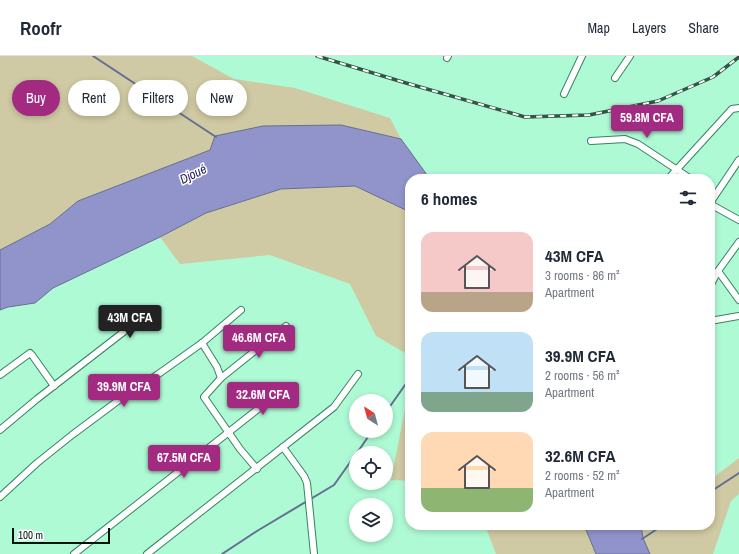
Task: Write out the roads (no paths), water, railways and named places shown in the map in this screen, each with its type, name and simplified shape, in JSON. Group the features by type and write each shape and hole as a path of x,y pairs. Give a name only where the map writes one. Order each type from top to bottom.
{"street":[{"path":"564,94 582,56"},
{"path":"615,78 630,56"},
{"path":"672,174 732,109 739,108"},
{"path":"591,141 625,139 638,144 684,174"},
{"path":"715,189 739,160"},
{"path":"715,207 739,220"},
{"path":"715,277 739,242"},
{"path":"718,271 739,300"},
{"path":"0,497 37,463 81,428 202,343 241,310"},
{"path":"715,320 739,316"},
{"path":"0,430 139,320"},
{"path":"256,469 204,397 221,378 286,326"},
{"path":"202,343 217,367 221,378"},
{"path":"0,375 30,353 54,386"},
{"path":"147,554 334,407 358,374"},
{"path":"74,554 286,387"},
{"path":"283,447 304,476 307,483 314,554"}],"water":[{"name":"Djoué","path":"341,125 401,139 426,174 405,174 405,210 355,186 281,189 206,213 160,237 53,288 35,303 8,307 0,310 0,250 50,224 78,201 210,150 215,136 263,126"},
{"path":"586,530 642,530 643,538 650,554 596,554"}],"waterway":[{"path":"93,56 216,137"},
{"path":"393,402 405,385"},
{"path":"362,446 367,438"},
{"path":"222,554 257,531 334,485 349,464"},
{"path":"715,489 739,473"},
{"path":"642,539 656,530"}],"railway":[{"path":"317,56 525,117 589,115 658,101 713,77 739,57"}]}
